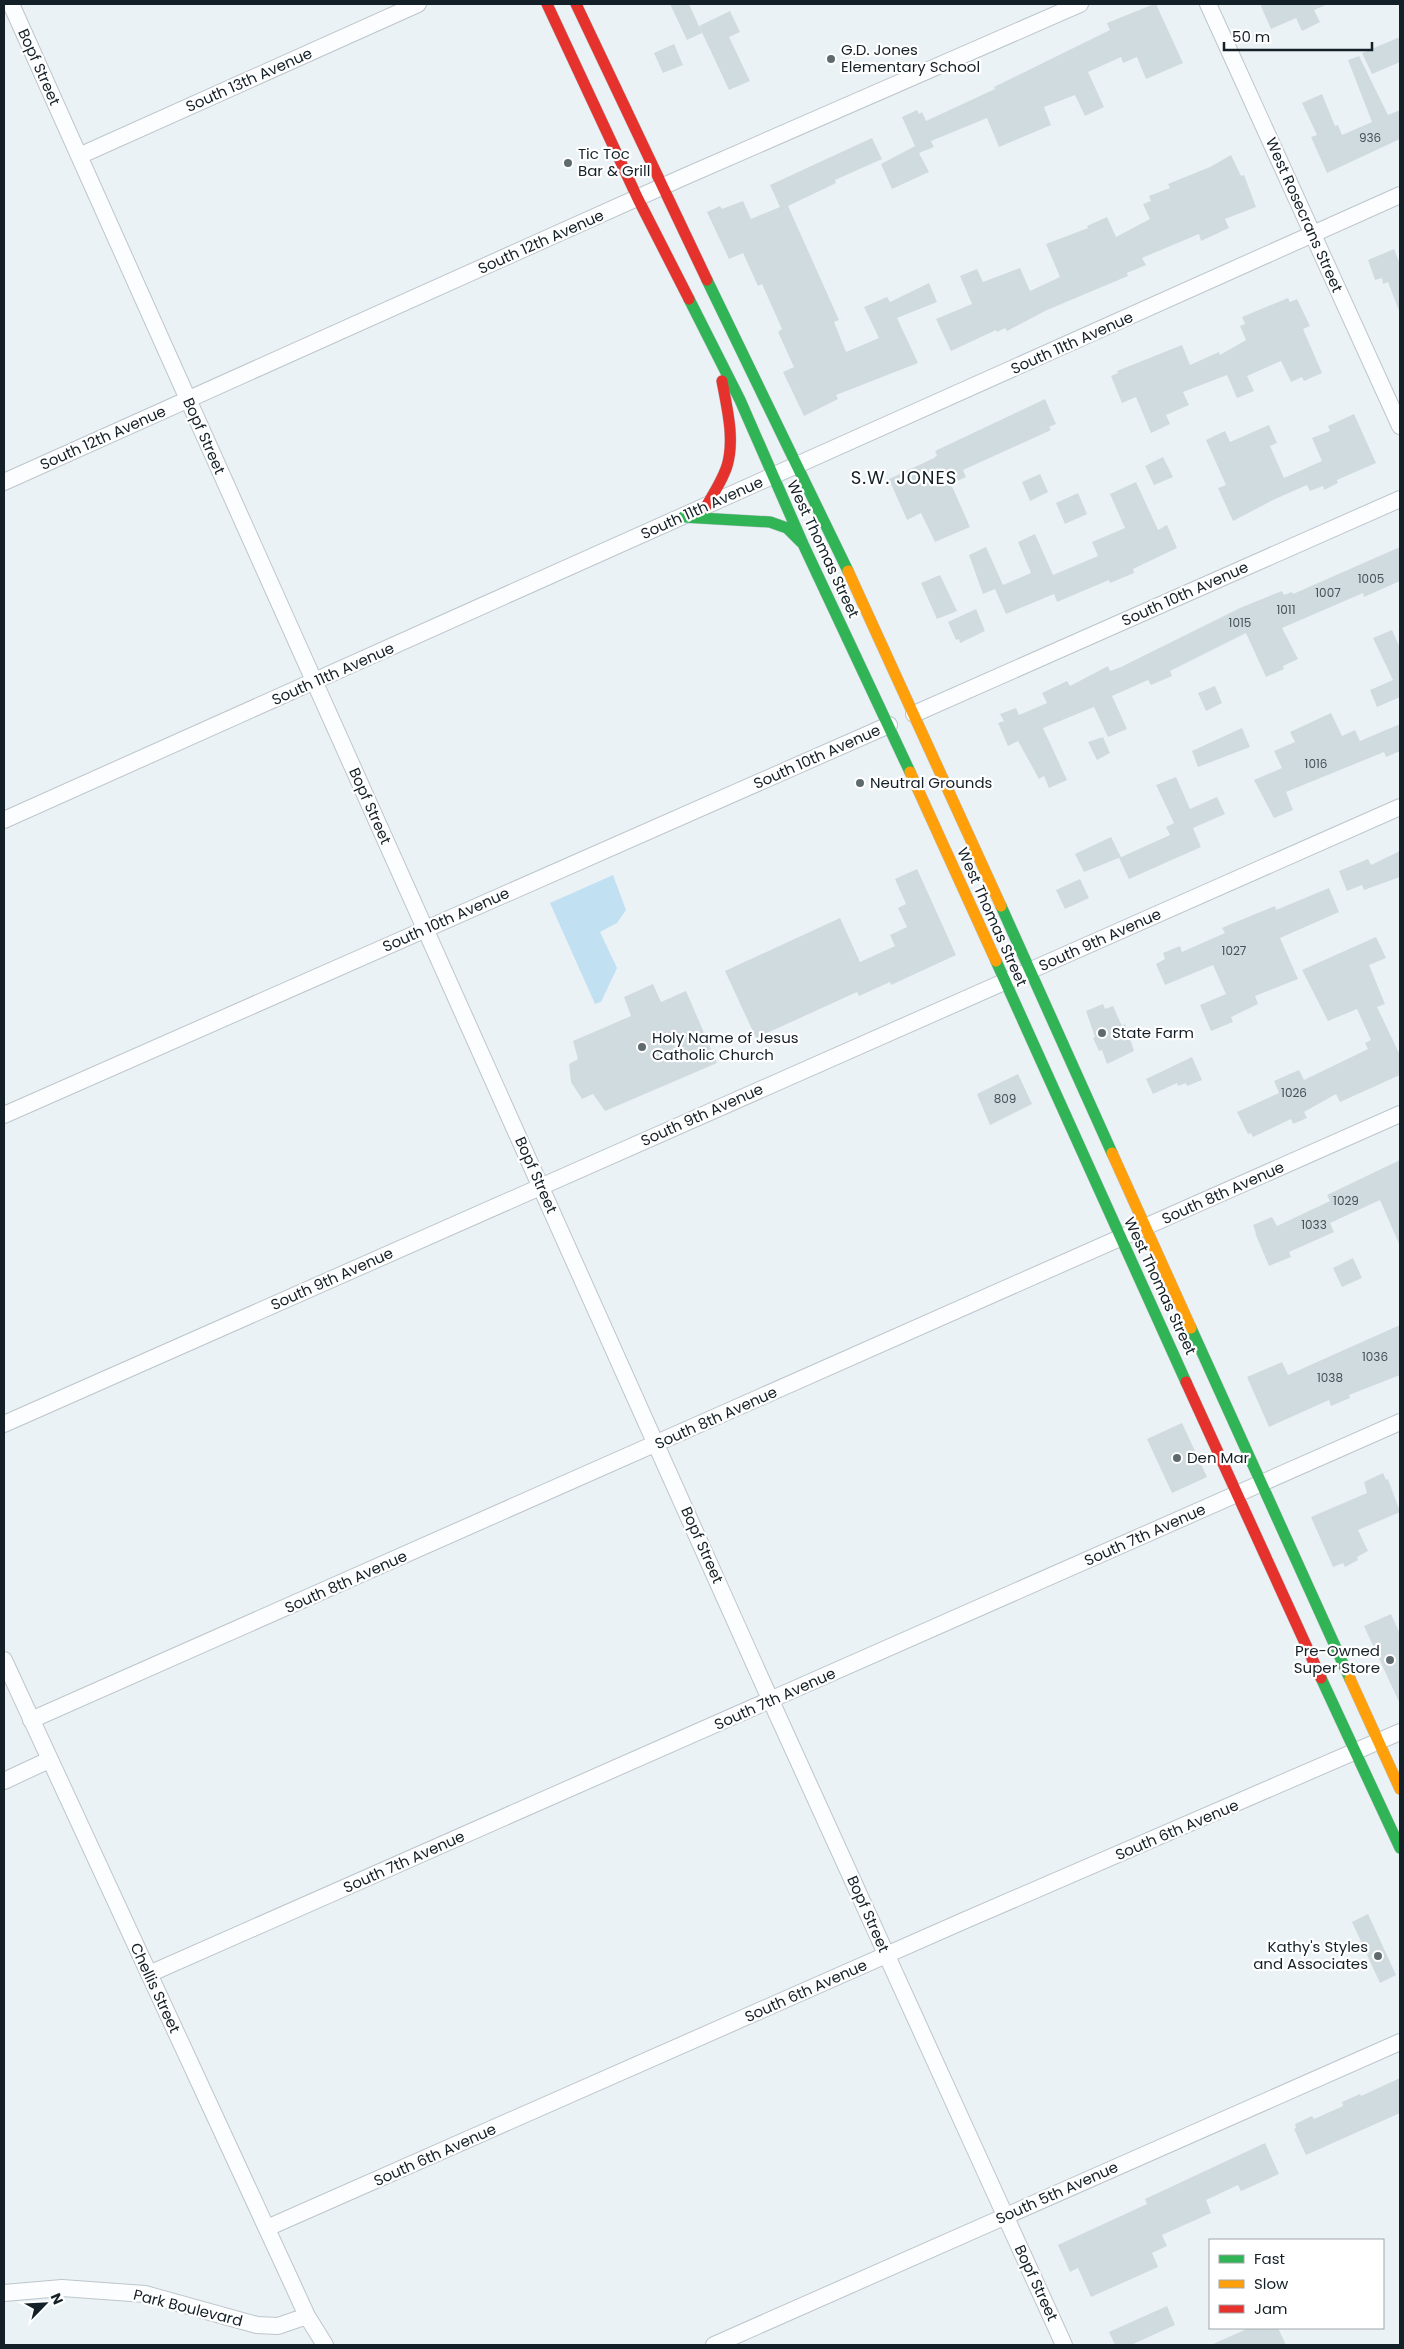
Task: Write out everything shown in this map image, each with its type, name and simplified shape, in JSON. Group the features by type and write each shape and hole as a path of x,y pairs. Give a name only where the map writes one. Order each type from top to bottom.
{"main road":[{"name":"West Thomas Street","path":"547,4 638,198 740,400 772,477 1006,982 1237,1494 1400,1848"},
{"name":"West Thomas Street","path":"576,4 661,188 798,465 914,714 1400,1788"},
{"path":"705,508 727,467 730,445 727,413 716,352"},
{"path":"683,517 770,522 788,528 803,544"}],"street":[{"name":"Bopf Street","path":"11,4 656,1444 1064,2345"},
{"name":"South 13th Avenue","path":"79,156 418,4"},
{"name":"South 12th Avenue","path":"4,482 638,198 1080,4"},
{"name":"West Rosecrans Street","path":"1208,4 1400,426"},
{"name":"South 11th Avenue","path":"4,820 705,508 1400,195"},
{"name":"South 10th Avenue","path":"914,714 1400,499"},
{"name":"South 10th Avenue","path":"4,1115 888,725"},
{"name":"South 9th Avenue","path":"4,1424 1400,807"},
{"name":"South 8th Avenue","path":"31,1720 1400,1114"},
{"name":"South 7th Avenue","path":"149,1974 772,1701 1400,1422"},
{"name":"Chellis Street","path":"4,1660 307,2316"},
{"name":"South 6th Avenue","path":"267,2228 1400,1732"},
{"path":"4,1781 50,1760"},
{"name":"South 5th Avenue","path":"714,2345 1400,2042"},
{"name":"Park Boulevard","path":"4,2293 62,2288 145,2294 257,2325 278,2326 307,2316"},
{"path":"307,2316 324,2345"}],"shaded area":[{"path":"613,875 626,910 617,923 600,932 617,968 601,1002 595,1004 550,903"}],"building":[{"path":"670,4 689,4 702,33 687,40"},
{"path":"1156,4 1183,63 1146,79 1137,57 1123,63 1121,57 1088,72 1104,107 1085,116 1075,95 1044,107 1051,125 999,147 987,118 931,141 934,147 919,153 929,172 892,189 881,164 915,146 902,117 917,110 919,114 922,112 926,121 995,89 994,87 1110,30 1107,23"},
{"path":"1260,4 1328,4 1314,10 1320,22 1302,31 1296,18 1271,29"},
{"path":"730,11 740,32 729,37 750,81 729,90 699,26"},
{"path":"1400,37 1400,62 1372,74 1362,53"},
{"path":"674,44 683,65 663,73 654,53"},
{"path":"1359,56 1388,115 1400,110 1400,139 1327,173 1311,137 1317,135 1302,103 1322,94 1335,126 1338,125 1342,135 1372,122 1348,60"},
{"path":"872,138 882,159 835,180 836,183 788,206 839,320 834,322 846,352 879,338 864,307 887,297 890,302 929,283 937,302 897,318 918,363 836,395 838,399 804,416 783,372 794,367 778,332 782,329 762,284 758,286 743,253 729,259 707,212 720,206 722,209 743,201 751,219 780,207 770,185"},
{"path":"1231,155 1241,176 1244,175 1256,207 1225,219 1229,228 1201,241 1199,234 1142,258 1146,265 1127,273 1128,276 1047,310 1007,331 1005,328 997,332 996,330 951,351 936,319 972,304 960,276 977,269 983,282 1020,268 1030,291 1060,277 1046,244 1088,228 1087,226 1107,217 1116,237 1150,219 1143,204 1151,201 1149,196 1170,188 1168,184 1210,167"},
{"path":"1394,249 1400,264 1399,311 1388,282 1383,284 1382,278 1375,280 1368,260"},
{"path":"1288,298 1290,302 1297,299 1310,326 1303,329 1322,373 1304,381 1302,377 1291,382 1281,361 1247,376 1254,391 1237,398 1227,375 1183,392 1189,405 1166,415 1170,424 1151,433 1136,397 1122,403 1111,376 1118,373 1117,371 1182,345 1190,365 1219,352 1220,355 1246,340 1240,326 1245,324 1242,317"},
{"path":"1045,399 1056,424 1049,427 1051,430 963,470 966,477 951,484 970,527 935,542 921,513 907,520 889,479 934,458 937,455 935,451"},
{"path":"1354,414 1376,463 1337,480 1338,483 1324,490 1323,486 1310,491 1307,485 1233,521 1218,488 1226,485 1206,440 1225,431 1230,442 1269,425 1277,443 1270,446 1284,478 1322,461 1312,438 1330,431 1328,426"},
{"path":"1163,457 1173,477 1154,485 1145,466"},
{"path":"1040,474 1048,492 1030,501 1022,482"},
{"path":"1136,482 1158,530 1167,525 1177,548 1133,569 1134,573 1110,583 1109,580 1057,602 1054,594 1006,614 995,589 983,594 969,555 986,547 1003,585 1031,573 1018,542 1035,534 1053,575 1098,556 1092,542 1125,528 1110,494"},
{"path":"1078,493 1087,514 1065,524 1056,503"},
{"path":"1400,547 1400,581 1364,597 1363,593 1282,628 1298,659 1283,666 1284,669 1266,677 1246,633 1170,671 1172,676 1151,685 1148,680 1112,696 1127,729 1108,737 1094,707 1043,728 1067,780 1049,788 1044,776 1039,779 1018,741 1008,746 998,723 1004,721 1000,714 1016,708 1019,715 1047,703 1042,693 1067,681 1070,686 1108,666 1110,671 1121,667 1240,608 1282,591 1284,595 1292,592 1293,594"},
{"path":"940,575 957,611 937,619 921,583"},
{"path":"976,609 985,631 960,643 959,639 956,640 948,622"},
{"path":"1392,630 1400,648 1400,697 1377,707 1370,690 1393,680 1373,638"},
{"path":"1215,686 1222,703 1206,711 1198,693"},
{"path":"1331,713 1342,736 1355,730 1360,741 1400,724 1400,751 1386,757 1384,752 1286,792 1293,810 1274,818 1254,780 1282,768 1274,751 1295,742 1290,732"},
{"path":"1242,728 1250,747 1198,767 1192,751"},
{"path":"1103,737 1110,753 1097,760 1088,742"},
{"path":"1176,777 1190,809 1217,797 1225,814 1193,828 1201,847 1129,879 1119,858 1170,835 1166,827 1174,823 1156,785"},
{"path":"1111,837 1121,857 1084,872 1075,854"},
{"path":"1400,851 1400,877 1364,890 1362,885 1347,891 1339,871 1368,859 1371,865"},
{"path":"917,869 956,955 891,985 890,982 859,996 857,992 756,1038 725,971 840,918 860,962 895,946 890,935 907,927 898,908 906,904 895,879"},
{"path":"1080,879 1089,898 1065,909 1056,890"},
{"path":"1329,888 1339,912 1280,938 1298,979 1255,996 1258,1004 1231,1017 1233,1022 1211,1031 1200,1005 1226,994 1213,965 1165,985 1156,964 1165,959 1163,953 1180,946 1182,952 1225,933 1222,928 1231,924 1275,906 1276,910"},
{"path":"1376,937 1386,958 1369,965 1385,1004 1377,1007 1400,1055 1400,1075 1340,1102 1336,1094 1304,1112 1307,1118 1293,1124 1291,1119 1253,1137 1251,1133 1248,1134 1237,1112 1279,1093 1274,1081 1299,1070 1304,1080 1368,1049 1365,1043 1371,1040 1357,1009 1328,1021 1302,970"},
{"name":"Holy Name of Jesus Catholic Church","path":"653,984 661,1002 686,991 717,1063 605,1111 593,1094 582,1099 571,1082 569,1064 578,1059 573,1041 631,1016 624,997"},
{"path":"1103,1004 1105,1009 1113,1006 1122,1026 1125,1024 1134,1051 1107,1064 1102,1050 1099,1051 1093,1038 1095,1037 1086,1011"},
{"path":"1192,1057 1202,1080 1187,1086 1186,1083 1178,1086 1177,1083 1153,1094 1146,1079"},
{"path":"1018,1074 1032,1104 990,1125 977,1094"},
{"path":"1400,1160 1400,1246 1380,1200 1330,1223 1334,1232 1289,1252 1291,1257 1269,1266 1253,1225 1272,1217 1277,1226 1330,1201 1327,1195"},
{"path":"1353,1258 1362,1278 1342,1287 1333,1268"},
{"path":"1400,1325 1400,1375 1349,1395 1350,1398 1331,1406 1329,1400 1269,1427 1247,1377 1282,1362 1288,1375"},
{"path":"1182,1423 1207,1477 1172,1493 1147,1439"},
{"path":"1383,1473 1386,1480 1388,1479 1400,1512 1358,1530 1368,1551 1357,1557 1358,1560 1345,1567 1343,1563 1333,1567 1311,1517 1367,1493 1364,1482"},
{"name":"Pre-Owned Super Store","path":"1391,1614 1400,1634 1400,1704 1364,1626"},
{"path":"1368,1914 1396,1975 1380,1983 1352,1922"},
{"path":"1400,2078 1400,2113 1306,2155 1294,2129 1296,2128 1295,2124 1312,2116 1314,2119 1343,2106 1342,2102 1360,2094 1361,2096"},
{"path":"1265,2143 1279,2174 1241,2191 1238,2185 1206,2200 1211,2213 1162,2235 1167,2246 1152,2253 1158,2267 1091,2297 1078,2268 1070,2272 1058,2245 1147,2204 1145,2199"},
{"path":"1167,2306 1175,2325 1131,2345 1115,2345 1109,2332"},
{"path":"1247,2329 1278,2329 1286,2345 1211,2345"}],"traffic: fast":[{"path":"707,280 848,571"},
{"path":"689,299 740,400 803,544 910,772"},
{"path":"683,517 770,522 787,528 801,542"},
{"path":"1001,906 1112,1153"},
{"path":"996,961 1186,1382"},
{"path":"1191,1328 1350,1679"},
{"path":"1321,1678 1400,1848"}],"traffic: slow":[{"path":"848,571 1001,906"},
{"path":"910,772 996,961"},
{"path":"1112,1153 1191,1328"},
{"path":"1350,1679 1400,1789"}],"traffic: jam":[{"path":"547,4 638,199 689,299"},
{"path":"576,4 707,280"},
{"path":"705,508 723,477 729,456 730,434 722,381"},
{"path":"1186,1382 1321,1678"}],"place":[{"name":"G.D. Jones Elementary School","path":"831,59"},
{"name":"Tic Toc Bar & Grill","path":"568,163"},
{"name":"Neutral Grounds","path":"860,783"},
{"name":"State Farm","path":"1102,1033"},
{"name":"Holy Name of Jesus Catholic Church","path":"642,1047"},
{"name":"Den Mar","path":"1177,1458"},
{"name":"Pre-Owned Super Store","path":"1390,1660"},
{"name":"Kathy's Styles and Associates","path":"1378,1956"}],"district":[{"name":"S.W. JONES","path":"904,478"}]}
